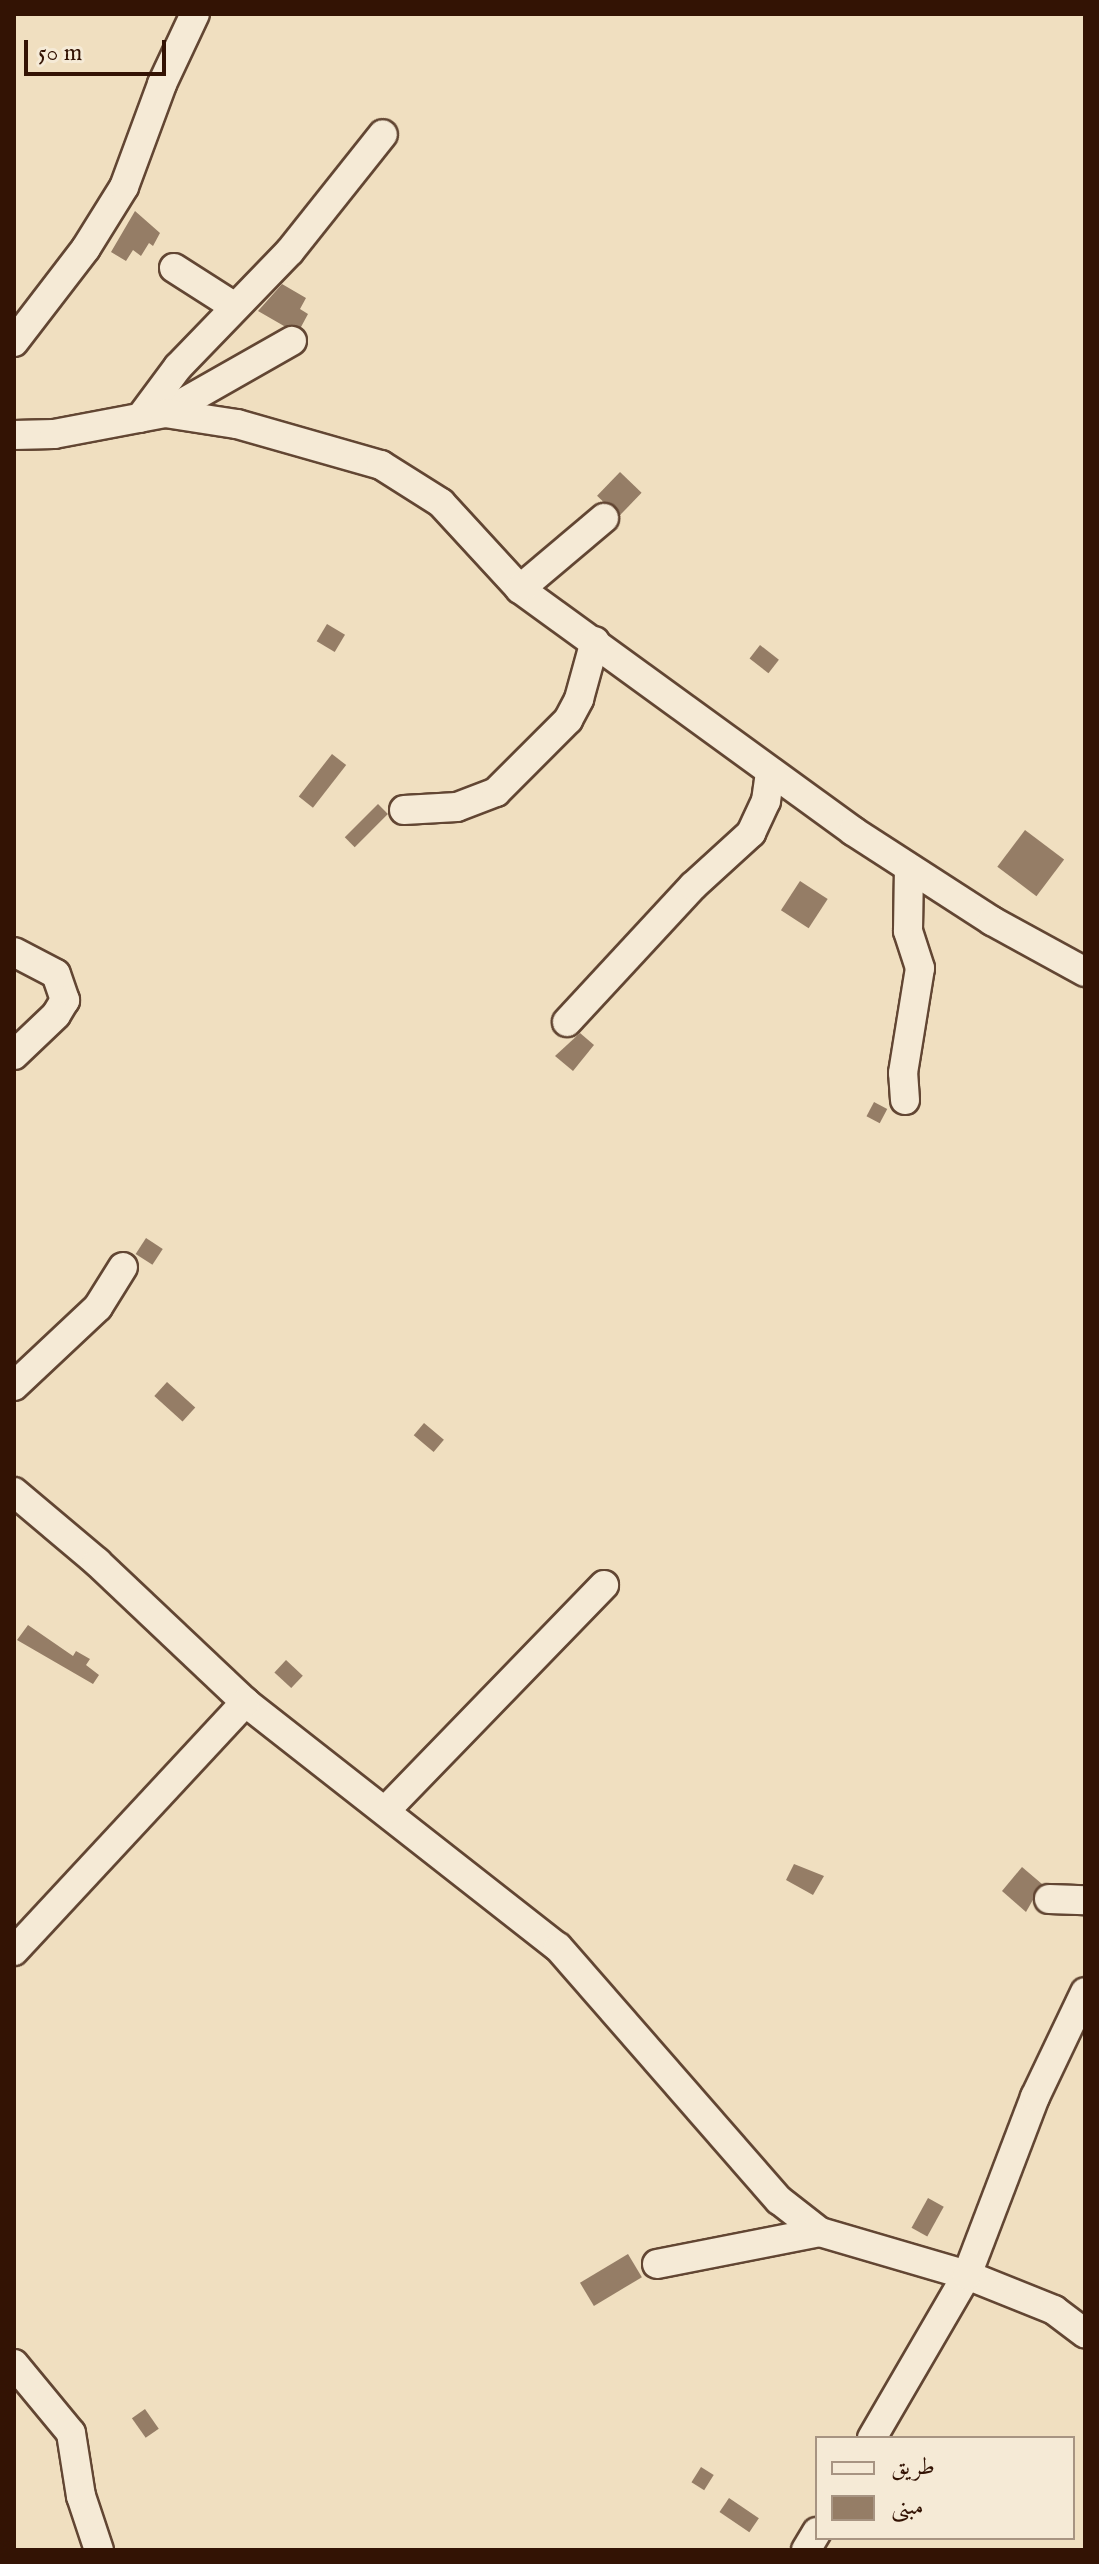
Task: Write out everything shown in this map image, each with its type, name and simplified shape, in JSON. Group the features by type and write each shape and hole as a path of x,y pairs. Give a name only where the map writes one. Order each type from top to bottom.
{"street":[{"path":"14,342 86,248 124,187 162,84 195,14"},
{"path":"152,415 235,307 290,251 383,134"},
{"path":"174,268 235,307"},
{"path":"14,435 54,434 152,415 292,341"},
{"path":"152,415 237,424 381,465 441,503 520,589 770,771 909,868 992,921 1085,972"},
{"path":"520,589 604,518"},
{"path":"404,810 457,807 496,792 568,720 579,699 595,641"},
{"path":"567,1022 693,886 751,833 766,801 770,771"},
{"path":"905,1100 903,1073 920,968 908,931 909,868"},
{"path":"14,952 56,974 65,1000 56,1015 14,1055"},
{"path":"14,1386 98,1307 123,1267"},
{"path":"14,1492 97,1562 245,1702 387,1809 558,1947 779,2200 820,2232 967,2275 1054,2310 1085,2333"},
{"path":"387,1809 604,1585"},
{"path":"14,1951 245,1702"},
{"path":"1049,1899 1085,1900"},
{"path":"873,2436 967,2275 1035,2097 1085,1992"},
{"path":"657,2264 820,2232"},
{"path":"14,2364 71,2433 81,2496 99,2550"}],"building":[{"path":"135,211 160,233 153,246 149,243 141,256 133,250 126,261 111,252"},
{"path":"282,284 306,298 300,309 308,314 301,327 284,326 258,311"},
{"path":"620,472 642,493 619,517 597,496"},
{"path":"327,624 345,635 335,652 317,641"},
{"path":"760,645 779,660 768,673 750,658"},
{"path":"332,754 346,765 313,808 299,797"},
{"path":"378,804 388,814 355,847 345,837"},
{"path":"1025,830 1064,859 1036,896 997,867"},
{"path":"800,881 828,899 809,928 781,910"},
{"path":"580,1033 594,1045 573,1071 555,1056"},
{"path":"874,1102 887,1109 880,1123 866,1116"},
{"path":"146,1238 163,1249 152,1265 136,1254"},
{"path":"167,1382 195,1407 183,1422 154,1396"},
{"path":"424,1423 444,1440 434,1452 414,1435"},
{"path":"28,1625 73,1656 76,1651 90,1659 86,1665 99,1675 93,1684 17,1640"},
{"path":"286,1660 303,1676 291,1688 274,1672"},
{"path":"794,1864 824,1876 813,1895 786,1880"},
{"path":"1022,1867 1042,1884 1026,1912 1002,1891"},
{"path":"928,2198 944,2207 927,2236 912,2228"},
{"path":"628,2254 642,2277 594,2306 580,2283"},
{"path":"145,2409 159,2429 146,2438 132,2418"},
{"path":"701,2467 714,2475 704,2490 691,2482"},
{"path":"729,2498 759,2518 749,2532 719,2512"}]}
